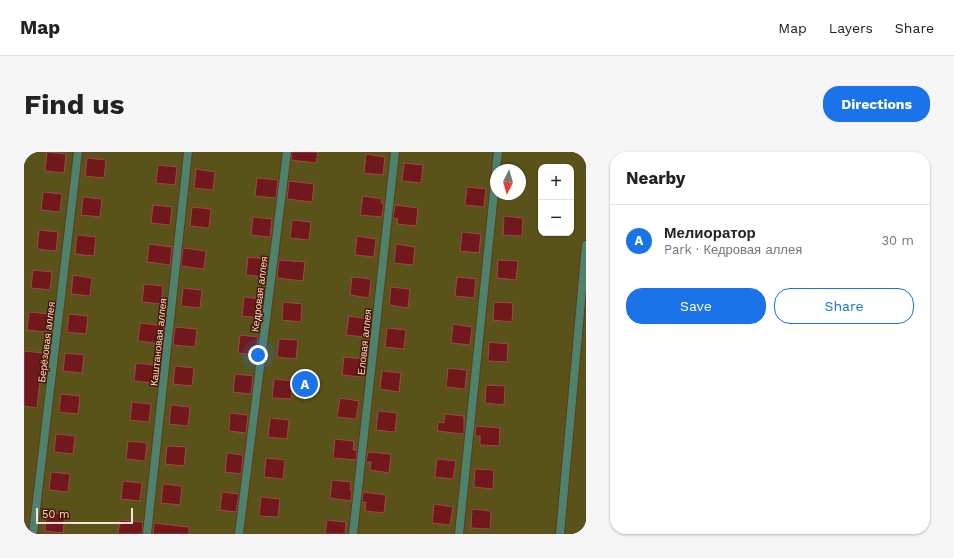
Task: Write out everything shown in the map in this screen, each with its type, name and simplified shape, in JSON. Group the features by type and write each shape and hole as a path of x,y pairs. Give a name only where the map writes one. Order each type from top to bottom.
{"street":[{"name":"Берёзовая аллея","path":"33,534 78,152"},
{"name":"Каштановая аллея","path":"147,534 188,152"},
{"name":"Кедровая аллея","path":"238,534 287,152"},
{"name":"Еловая аллея","path":"353,534 395,152"},
{"path":"497,164 498,152"},
{"path":"459,534 493,200"},
{"path":"560,534 586,245"}],"shaded area":[{"path":"24,152 586,152 586,534 24,534"}],"building":[{"path":"47,152 66,154 64,173 45,171"},
{"path":"292,152 318,152 316,163 291,160"},
{"path":"366,154 385,157 383,175 364,173"},
{"path":"87,158 106,160 104,178 85,176"},
{"path":"404,163 423,165 421,183 402,181"},
{"path":"158,165 177,167 175,185 156,183"},
{"path":"196,169 215,172 213,190 194,188"},
{"path":"257,178 278,180 276,198 255,196"},
{"path":"289,181 314,184 312,202 287,199"},
{"path":"467,187 486,189 484,207 465,205"},
{"path":"43,192 62,194 60,212 41,210"},
{"path":"363,196 382,199 381,203 384,203 382,217 360,215"},
{"path":"83,197 102,199 100,217 81,215"},
{"path":"153,205 172,207 170,225 151,223"},
{"path":"395,205 418,208 416,226 397,224 398,219 393,218"},
{"path":"192,207 211,209 209,228 190,226"},
{"path":"504,216 523,218 522,236 503,235"},
{"path":"253,217 272,219 270,237 251,235"},
{"path":"292,220 311,222 309,240 290,238"},
{"path":"39,230 58,232 56,251 37,249"},
{"path":"462,232 481,234 479,253 460,251"},
{"path":"77,235 96,237 94,256 75,254"},
{"path":"357,236 376,239 374,257 355,255"},
{"path":"149,244 172,247 170,265 147,262"},
{"path":"396,244 415,247 413,265 394,263"},
{"path":"183,248 206,251 204,269 181,266"},
{"path":"248,257 268,259 266,277 246,275"},
{"path":"279,260 305,262 303,281 277,278"},
{"path":"498,260 518,261 516,280 497,278"},
{"path":"33,270 52,272 50,290 31,288"},
{"path":"73,275 92,278 90,296 71,294"},
{"path":"352,277 371,279 369,298 350,295"},
{"path":"457,277 476,279 474,298 455,296"},
{"path":"144,284 163,286 161,304 142,302"},
{"path":"391,287 410,289 408,308 389,305"},
{"path":"183,288 202,290 200,308 181,306"},
{"path":"244,297 263,299 261,318 242,316"},
{"path":"283,302 302,304 301,322 282,320"},
{"path":"494,302 513,303 512,322 493,320"},
{"path":"29,312 48,314 46,332 27,330"},
{"path":"69,314 88,316 86,334 67,332"},
{"path":"349,316 367,319 365,337 346,335"},
{"path":"140,323 164,326 162,344 138,341"},
{"path":"453,324 472,327 470,345 451,343"},
{"path":"175,327 197,329 195,347 173,345"},
{"path":"387,328 406,330 404,349 385,347"},
{"path":"240,335 258,337 256,355 238,353"},
{"path":"279,339 298,340 296,359 277,357"},
{"path":"489,342 508,344 507,362 488,361"},
{"path":"24,351 43,353 37,408 24,406"},
{"path":"65,353 84,355 82,373 63,371"},
{"path":"344,357 363,359 361,377 342,375"},
{"path":"136,363 155,365 153,383 134,381"},
{"path":"175,366 194,368 192,386 173,384"},
{"path":"448,368 467,370 465,389 446,387"},
{"path":"382,371 401,373 399,392 380,389"},
{"path":"235,374 253,376 251,394 233,392"},
{"path":"274,379 293,381 291,399 272,398"},
{"path":"486,385 505,386 504,405 485,403"},
{"path":"61,394 80,396 78,414 59,412"},
{"path":"340,398 359,401 356,419 337,417"},
{"path":"132,402 151,404 149,422 130,420"},
{"path":"171,405 190,407 188,426 169,424"},
{"path":"378,411 397,413 395,432 376,430"},
{"path":"230,413 248,415 246,433 229,431"},
{"path":"445,414 464,416 464,434 437,431 438,422 444,423"},
{"path":"270,418 289,420 287,439 268,437"},
{"path":"476,426 500,428 499,446 480,445 480,436 475,436"},
{"path":"56,434 75,436 73,454 54,452"},
{"path":"335,439 354,441 353,450 357,450 356,460 333,458"},
{"path":"128,441 147,443 145,461 126,459"},
{"path":"167,446 186,447 184,466 165,464"},
{"path":"368,452 391,454 389,473 370,470 371,462 366,462"},
{"path":"227,453 243,455 241,474 225,472"},
{"path":"266,458 285,460 283,479 264,477"},
{"path":"437,459 456,461 453,479 435,477"},
{"path":"475,469 494,470 493,489 474,487"},
{"path":"51,472 70,474 68,492 49,490"},
{"path":"332,480 351,482 351,501 330,498"},
{"path":"123,481 142,483 140,501 121,499"},
{"path":"163,484 182,486 180,505 161,503"},
{"path":"222,492 239,494 236,512 220,510"},
{"path":"363,492 386,495 384,513 365,511 366,502 362,502"},
{"path":"261,497 280,499 278,517 259,516"},
{"path":"434,504 453,507 450,525 432,523"},
{"path":"472,509 491,511 490,529 471,528"},
{"path":"46,512 65,514 63,533 45,531"},
{"path":"120,520 143,522 142,534 118,534"},
{"path":"327,520 346,522 345,534 325,534"},
{"path":"154,523 189,527 189,534 153,534"}],"place":[{"name":"Мелиоратор","path":"305,384"}]}
